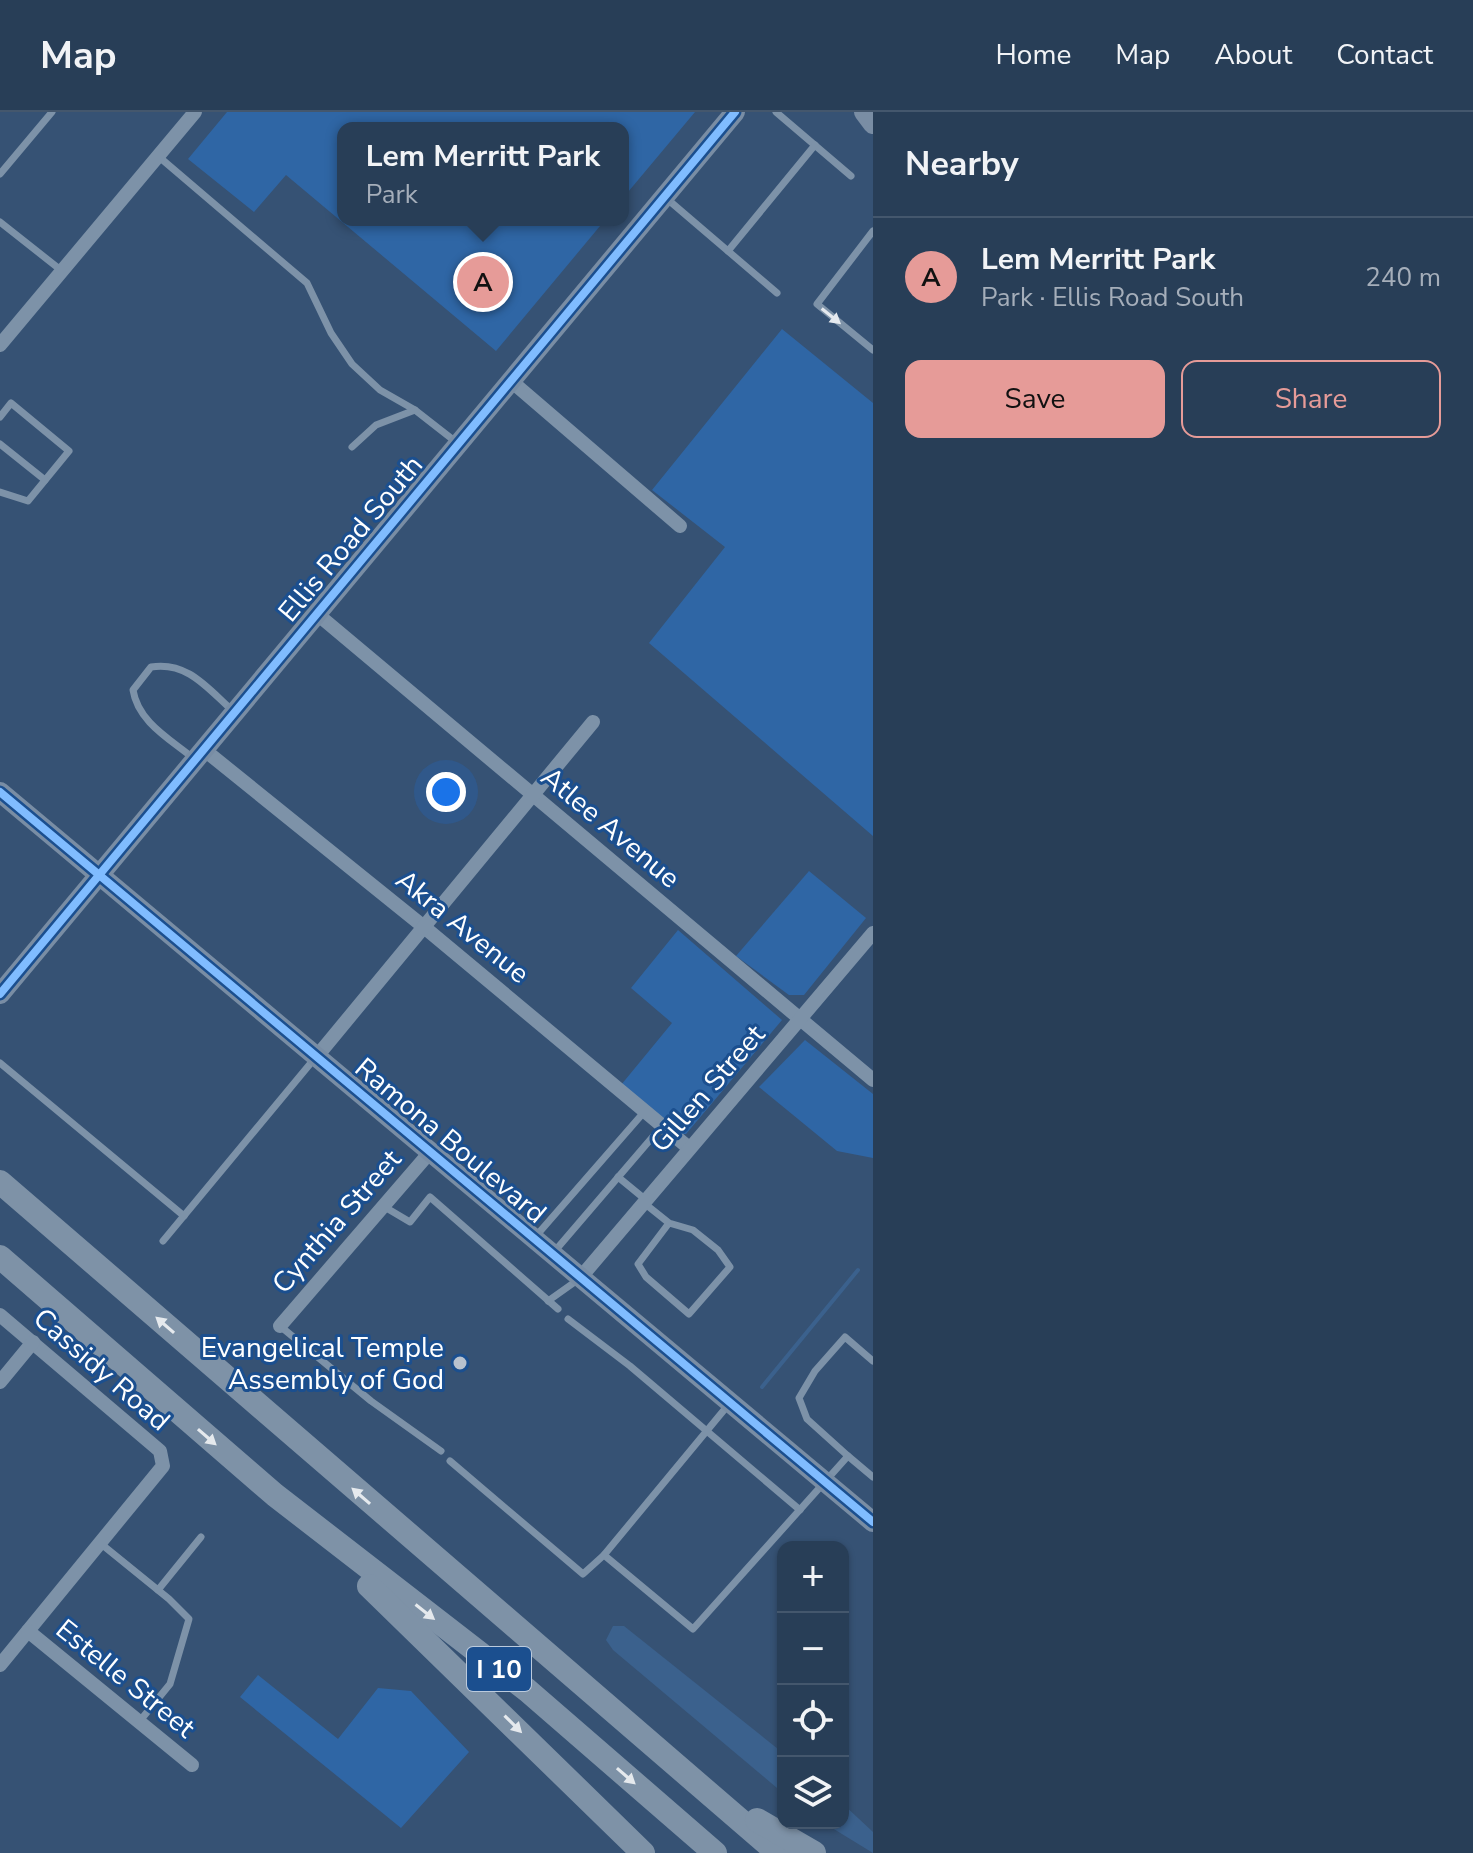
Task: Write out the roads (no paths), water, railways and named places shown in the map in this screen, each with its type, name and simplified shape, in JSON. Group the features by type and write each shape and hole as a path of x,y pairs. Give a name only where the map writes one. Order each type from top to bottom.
{"highway":[{"name":"I 10","path":"0,1182 778,1853"},
{"name":"I 10","path":"0,1257 275,1495 527,1690 715,1853"},
{"path":"275,1495 643,1853"},
{"path":"698,1787 814,1853"}],"street":[{"path":"0,345 195,112"},
{"name":"Ellis Road South","path":"0,994 735,112"},
{"path":"864,112 873,124"},
{"path":"510,380 680,526"},
{"name":"Atlee Avenue","path":"316,613 873,1080"},
{"path":"318,1055 593,722"},
{"name":"Akra Avenue","path":"198,753 424,927 689,1148"},
{"name":"Ramona Boulevard","path":"0,792 873,1522"},
{"name":"Gillen Street","path":"581,1277 873,933"},
{"name":"Cynthia Street","path":"280,1326 431,1151"},
{"name":"Cassidy Road","path":"0,1315 160,1451 163,1466 100,1543"},
{"path":"0,1382 33,1342"},
{"path":"0,1665 100,1543"},
{"name":"Estelle Street","path":"28,1631 192,1765"}],"lane":[{"path":"0,174 52,112"},
{"path":"776,112 851,176"},
{"path":"728,251 815,145"},
{"path":"158,156 285,261 307,283 331,333 352,364 380,390 415,410 457,444"},
{"path":"664,197 777,293"},
{"path":"0,222 62,271"},
{"path":"872,234 817,304 873,350"},
{"path":"0,417 11,403 69,451 28,501 0,493"},
{"path":"352,447 376,425 415,410"},
{"path":"0,444 45,480"},
{"path":"198,753 148,721 135,703 133,690 151,667 169,664 183,668 233,711"},
{"path":"163,1241 318,1055"},
{"path":"0,1063 184,1216"},
{"path":"534,1238 645,1111"},
{"path":"553,1254 662,1126"},
{"path":"618,1177 669,1223 693,1230 718,1250 730,1267 689,1314 646,1277 638,1264 669,1223"},
{"path":"383,1206 410,1222 430,1197 558,1309"},
{"path":"548,1301 581,1277"},
{"path":"568,1319 800,1510"},
{"path":"280,1326 371,1401 441,1451"},
{"path":"873,1361 845,1337 815,1371 799,1398 807,1419 873,1477"},
{"path":"450,1461 583,1574 604,1555 731,1402"},
{"path":"604,1555 693,1629 848,1456"},
{"path":"158,1590 201,1537"},
{"path":"100,1543 189,1619 170,1684 139,1722"}],"waterway":[{"path":"762,1387 858,1270"}],"place":[{"name":"Lem Merritt Park","path":"483,282"},
{"name":"Evangelical Temple Assembly of God","path":"460,1363"}]}
